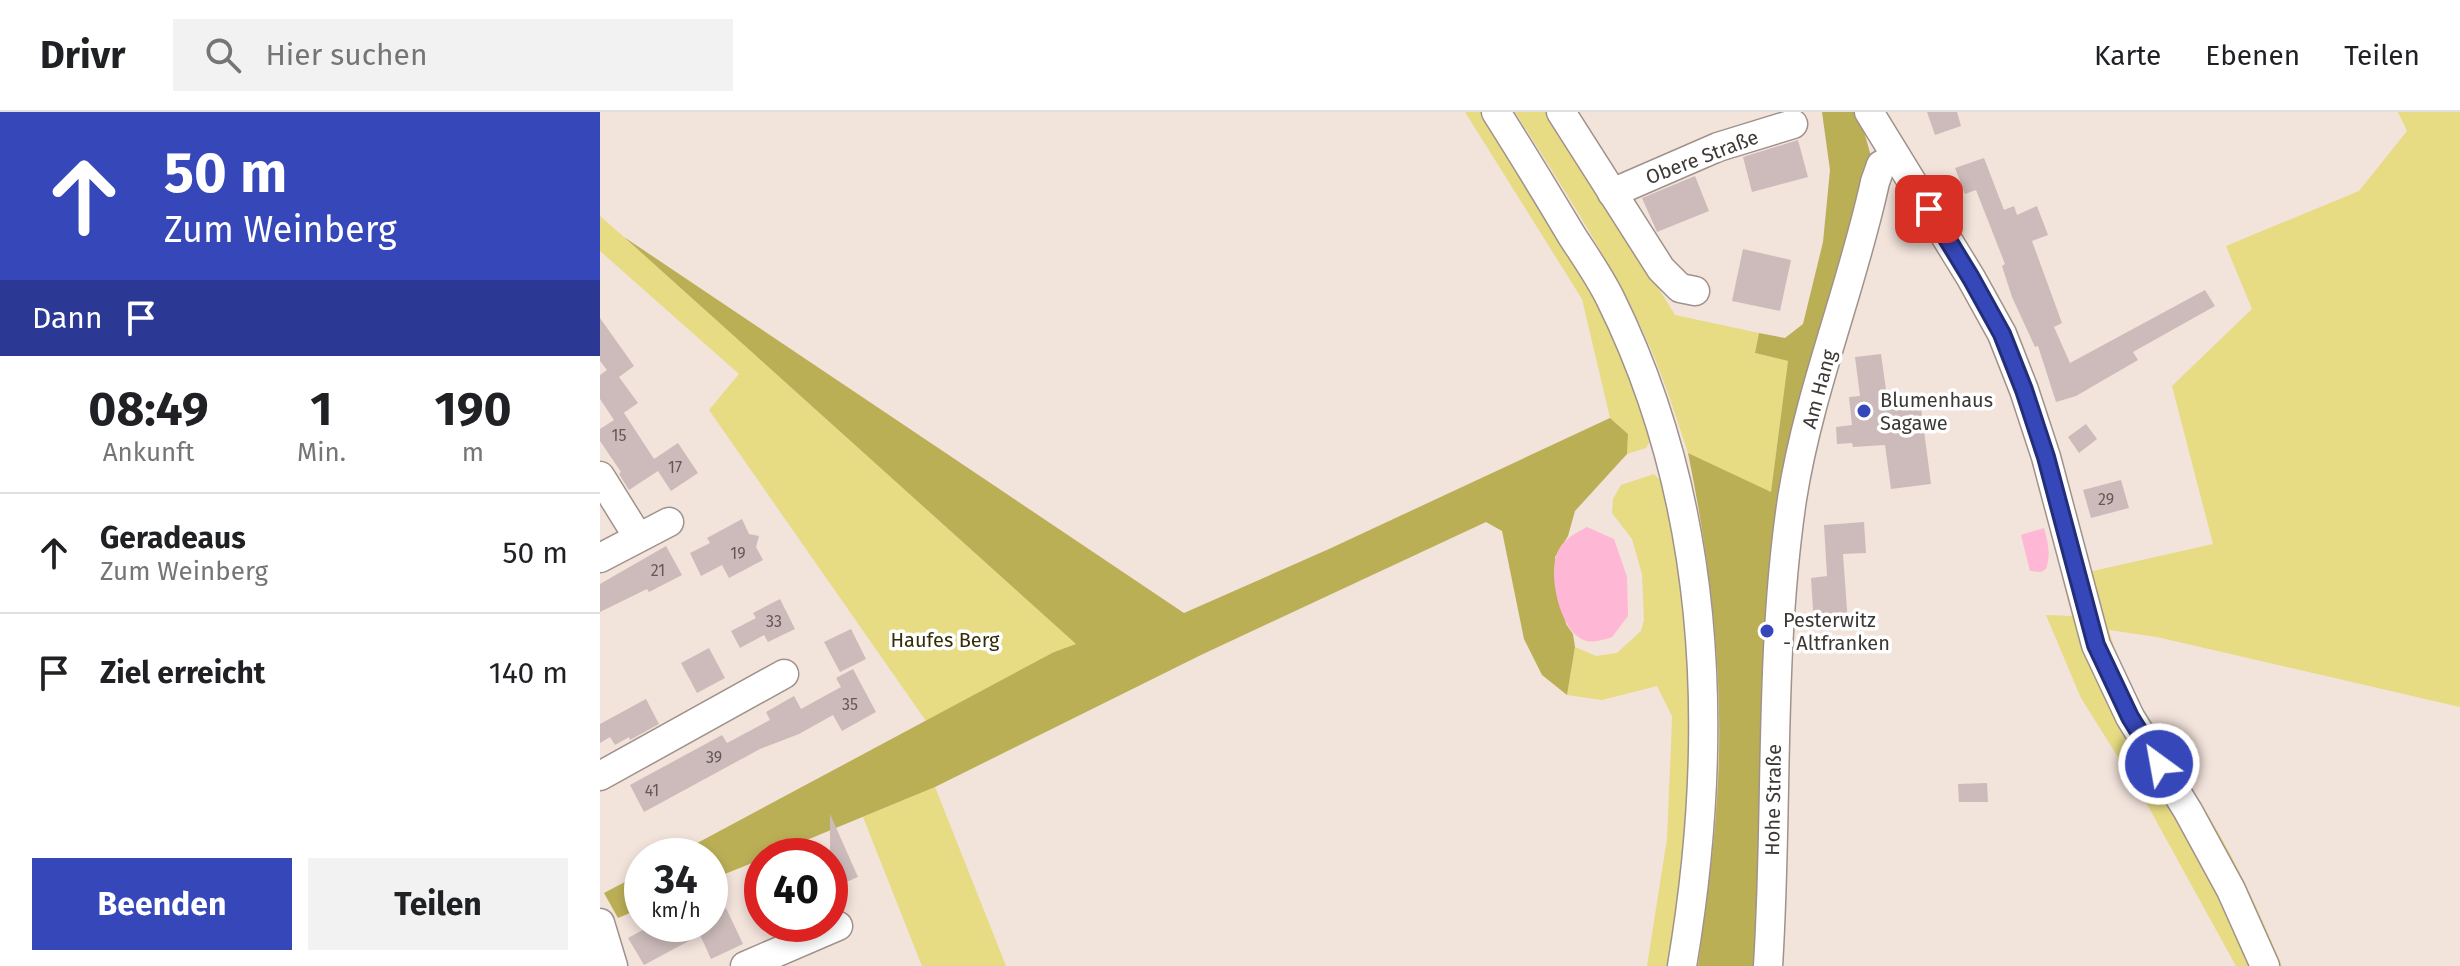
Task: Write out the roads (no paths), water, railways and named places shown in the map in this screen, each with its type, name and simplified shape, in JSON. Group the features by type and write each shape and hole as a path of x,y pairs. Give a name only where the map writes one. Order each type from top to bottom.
{"street":[{"path":"1496,112 1609,297 1659,414 1687,525 1702,649 1702,792 1682,966"},
{"path":"1561,112 1661,269 1680,288 1695,291"},
{"path":"1869,112 2002,334 2046,457 2089,622 2111,679 2231,890 2265,966"},
{"name":"Obere Straße","path":"1612,193 1718,147 1793,124"},
{"name":"Am Hang","path":"1777,634 1793,494 1813,407 1875,182 1881,165 1896,157"},
{"path":"600,476 638,537"},
{"path":"600,558 669,522"},
{"name":"Hohe Straße","path":"1768,966 1777,634"},
{"path":"600,776 784,674"},
{"path":"600,923 613,966"},
{"path":"745,966 801,942"}],"place":[{"name":"Blumenhaus Sagawe","path":"1864,411"},
{"name":"Pesterwitz - Altfranken","path":"1767,631"}],"park label":[{"name":"Haufes Berg","path":"945,640"}]}
